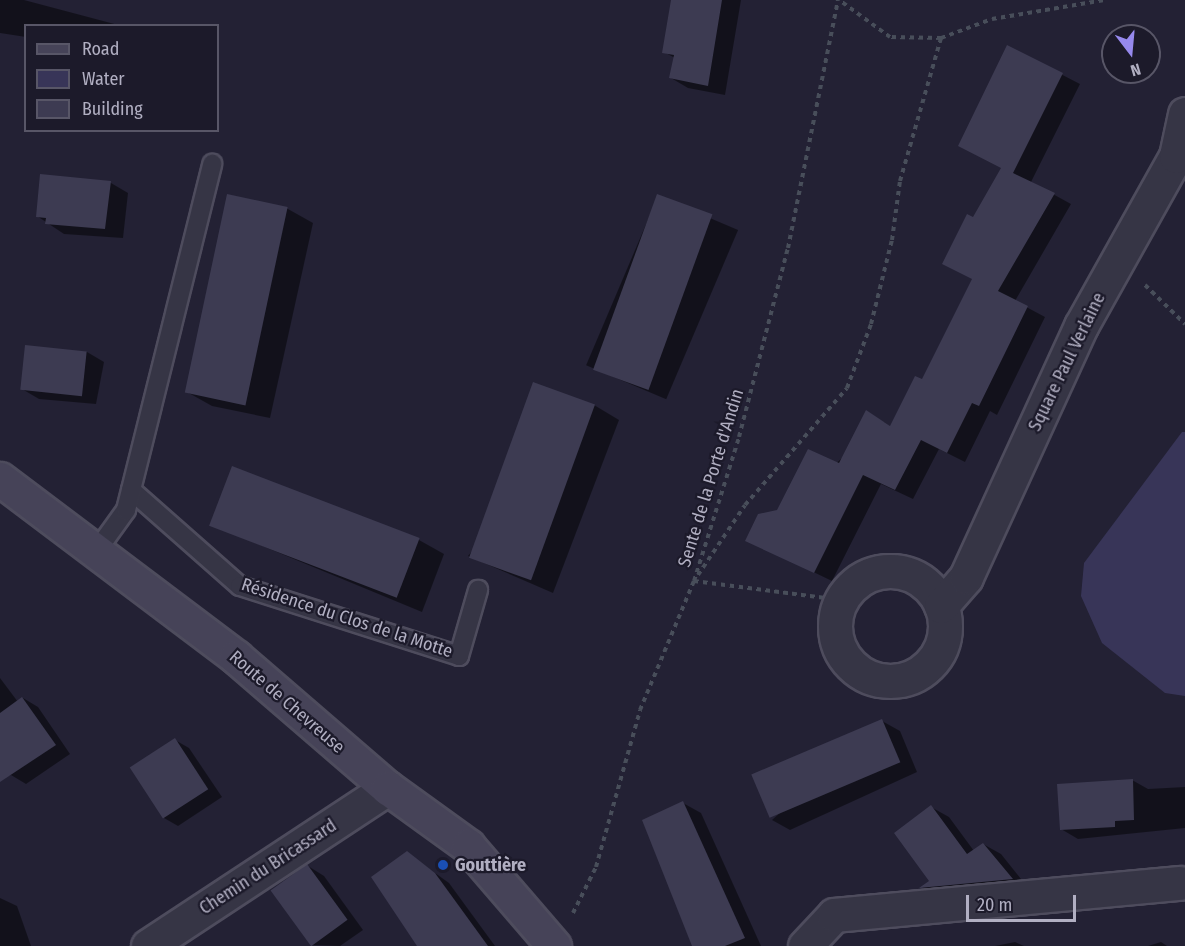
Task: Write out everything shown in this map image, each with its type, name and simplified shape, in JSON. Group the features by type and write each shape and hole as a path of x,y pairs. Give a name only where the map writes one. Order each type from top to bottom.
{"street":[{"name":"Square Paul Verlaine","path":"941,606 966,577 1081,326 1176,156 1185,114"},
{"name":"Route de Chevreuse","path":"0,478 98,549 236,657 388,788 483,860 554,946"},
{"path":"884,571 918,579 941,606 945,623 934,658 922,671 887,681 868,677 841,653 835,617 841,600 867,576 884,571"},
{"name":"Chemin du Bricassard","path":"148,946 388,788"},
{"path":"805,946 834,915 1180,883"}],"lane":[{"path":"98,549 126,510 212,164"},
{"name":"Résidence du Clos de la Motte","path":"130,490 240,586 459,656 478,590"}],"path":[{"path":"838,0 890,37 941,38 992,19 1104,0"},
{"name":"Sente de la Porte d'Andin","path":"572,916 596,867 639,710 694,581 788,248 838,0"},
{"path":"841,600 694,581 745,505 846,388 871,324 900,181 941,38"},
{"path":"1128,243 1146,286 1185,324"}],"water":[{"path":"1182,432 1185,432 1185,696 1165,693 1102,643 1081,596 1084,563"}],"building":[{"path":"671,0 722,0 708,86 669,78 674,55 662,53"},
{"path":"1007,45 1063,73 1013,173 1055,193 998,291 1028,306 979,406 972,403 947,453 921,440 895,490 863,475 814,573 745,541 758,514 777,510 808,449 839,463 866,410 890,426 915,376 922,379 972,279 942,264 967,214 973,217 1001,168 958,146"},
{"path":"40,174 111,181 105,229 45,224 46,218 36,217"},
{"path":"227,194 288,207 245,405 185,393"},
{"path":"657,194 712,214 648,390 593,370"},
{"path":"25,345 87,351 82,396 20,390"},
{"path":"533,382 595,405 531,580 469,558"},
{"path":"232,466 420,538 397,598 209,526"},
{"path":"22,697 56,745 0,782 0,713"},
{"path":"882,719 900,762 770,818 751,774"},
{"path":"175,738 208,789 163,819 130,767"},
{"path":"1133,779 1134,820 1115,821 1115,827 1060,830 1057,784"},
{"path":"683,801 745,938 725,946 692,946 642,820"},
{"path":"931,805 967,854 983,843 1013,879 919,888 929,881 894,833"},
{"path":"407,851 435,873 488,946 417,946 371,877"},
{"path":"307,864 348,920 311,946 271,890"}],"place":[{"name":"Gouttière","path":"443,865"}]}
